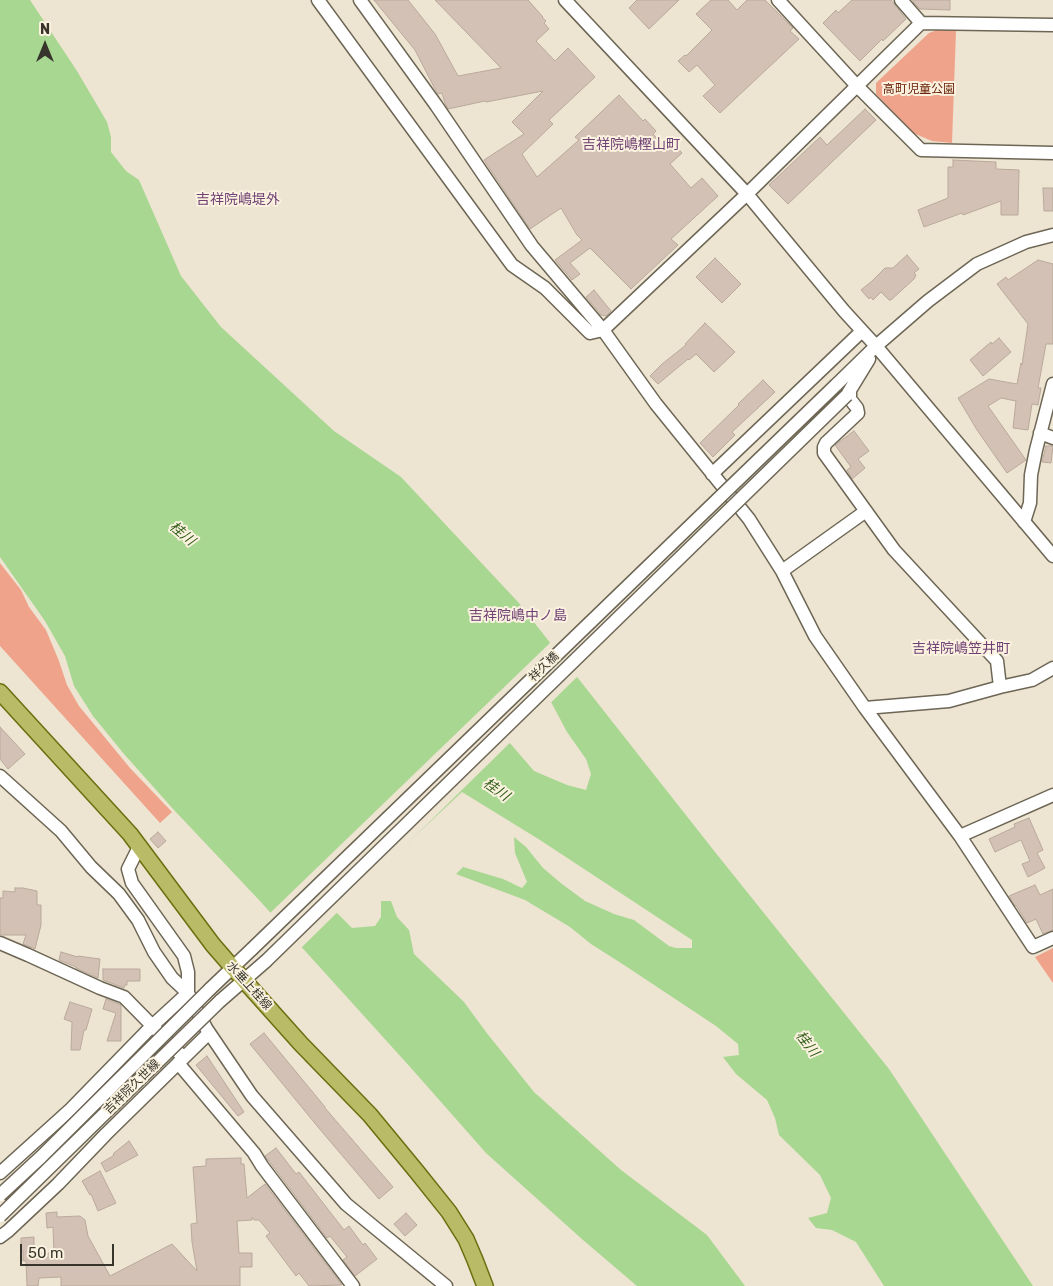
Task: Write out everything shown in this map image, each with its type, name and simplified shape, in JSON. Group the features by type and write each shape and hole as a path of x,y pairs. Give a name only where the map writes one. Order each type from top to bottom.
{"main road":[{"name":"水垂上桂線","path":"0,692 130,834 213,945 233,968 301,1044 370,1115 444,1206 466,1239 486,1286"}],"street":[{"path":"318,0 512,265 545,288 590,333 603,330 747,194 921,23 1053,25"},
{"path":"360,0 436,105 532,246 603,330 656,404 749,519 782,571 815,636 865,708 960,836 1033,947 1053,938"},
{"path":"565,0 747,194 838,304 876,346 1053,556"},
{"path":"778,0 857,86 921,150 1053,153"},
{"path":"901,0 921,23"},
{"path":"1000,687 997,661 894,550 824,453 824,447 858,413 848,394 876,346 928,301 977,264 1026,242 1053,235"},
{"path":"712,474 862,331"},
{"name":"祥久橋","path":"252,949 876,346"},
{"path":"1024,522 1030,503 1036,450 1053,384"},
{"name":"祥久橋","path":"266,961 848,394"},
{"path":"1040,433 1053,438"},
{"path":"782,571 866,511"},
{"path":"865,708 949,700 1032,680 1053,668"},
{"path":"0,776 61,831 91,867 119,894 138,920 154,952 172,978 188,993 209,1033 252,1096 346,1204 446,1286"},
{"path":"960,836 1053,795"},
{"path":"0,1172 71,1109 152,1026 188,993 188,972 184,956 132,883 128,869 139,847"},
{"path":"0,944 28,954 100,988 124,997 152,1026 254,1153 353,1286"},
{"name":"吉祥院久世線","path":"0,1195 252,949"},
{"name":"吉祥院久世線","path":"0,1216 220,1001 266,961"},
{"path":"0,1237 58,1184 209,1033"}],"green space":[{"name":"高町児童公園","path":"937,30 956,31 952,143 932,141 913,133 876,94 876,83 929,33"},
{"path":"0,563 21,590 29,607 46,630 67,685 79,706 130,768 172,812 160,823 0,646"},
{"path":"1053,948 1053,983 1035,957"}],"water":[{"name":"桂川","path":"0,0 30,0 77,71 107,122 111,137 111,152 126,171 139,180 181,276 221,327 334,431 401,477 518,602 889,1069 1033,1286 884,1286 856,1242 832,1230 816,1228 808,1218 827,1213 831,1198 820,1175 779,1135 775,1118 767,1100 736,1074 723,1057 739,1055 738,1044 716,1026 591,944 570,927 525,900 456,874 463,867 503,879 522,888 527,882 515,853 514,837 526,847 543,868 585,901 614,914 634,920 669,946 692,948 692,940 540,840 462,792 335,911 352,928 375,926 381,917 381,901 391,901 397,917 409,930 414,954 464,1002 534,1092 621,1170 707,1235 745,1286 637,1286 486,1153 259,900 124,754 93,716 74,686 65,656 45,621 0,557","holes":["550,700 567,732 586,759 591,774 586,790 567,785 534,771 509,742"]}],"pier":[{"path":"552,641 579,675 300,949 269,914"}],"building":[{"path":"374,0 408,0 435,34 458,76 501,68 435,0 528,0 546,21 544,23 549,29 536,41 555,61 568,48 595,77 549,120 553,124 522,154 537,177 579,140 575,137 619,95 643,121 645,119 656,131 653,134 667,149 673,143 682,153 670,164 691,188 702,178 718,196 671,239 678,245 631,289 590,248 570,263 580,274 572,280 555,260 582,240 561,208 530,229 484,160 524,134 512,122 543,91 448,109 442,93 438,94 436,91 415,50"},
{"path":"637,0 679,0 649,29 629,8"},
{"path":"711,0 728,0 737,10 747,0 765,0 793,28 790,31 799,39 720,113 703,96 715,85 697,65 689,72 678,61 686,56 712,30 696,14"},
{"path":"852,0 891,0 906,19 860,61 823,23 836,10 838,13"},
{"path":"913,0 950,0 950,10 920,9"},
{"path":"865,109 876,120 788,204 769,185 820,137 827,145"},
{"path":"953,160 996,162 996,169 1019,170 1018,215 1001,215 1001,201 924,227 918,210 948,198 948,167 953,167"},
{"path":"1043,188 1053,188 1053,211 1044,211"},
{"path":"907,255 919,269 914,273 916,275 914,279 891,300 881,292 873,300 871,297 869,299 861,290 885,268 893,268"},
{"path":"715,258 741,284 722,303 696,277"},
{"path":"1038,260 1053,264 1053,344 1046,344 1038,388 1041,388 1038,405 1032,404 1028,430 1013,428 1016,401 1001,398 988,406 1026,460 1007,473 977,430 958,398 989,379 1017,384 1028,324 997,284 1006,277 1008,280"},
{"path":"594,290 611,311 606,316 601,315 586,297"},
{"path":"705,323 735,352 714,372 696,354 658,384 650,376 686,345"},
{"path":"999,338 1011,352 983,376 970,360 991,342 992,344"},
{"path":"763,380 775,392 732,432 735,435 713,457 700,443"},
{"path":"854,431 869,451 858,459 865,468 852,479 847,470 851,467 835,445"},
{"path":"1046,446 1053,446 1051,463 1042,462"},
{"path":"0,727 25,754 8,769 0,759"},
{"path":"1029,818 1043,850 1037,853 1045,868 1028,877 1022,864 1030,861 1021,840 995,852 989,839 1015,827 1014,824"},
{"path":"158,832 166,841 158,848 150,839"},
{"path":"1035,885 1040,895 1053,889 1053,930 1043,934 1036,919 1027,923 1009,896"},
{"path":"15,888 37,891 37,905 41,905 41,925 35,949 23,944 26,935 0,935 0,898 3,898 3,891 15,892"},
{"path":"61,952 78,957 100,959 98,978 59,960"},
{"path":"103,969 140,969 140,981 127,981 127,985 124,988 103,980"},
{"path":"106,999 121,1005 121,1041 107,1041 116,1013 103,1009"},
{"path":"70,1002 92,1009 86,1030 84,1030 80,1050 71,1050 72,1022 64,1019"},
{"path":"264,1033 393,1187 379,1199 250,1044"},
{"path":"207,1056 244,1112 238,1116 196,1065"},
{"path":"129,1141 138,1155 106,1172 101,1163 113,1156 114,1153"},
{"path":"276,1148 296,1174 299,1172 344,1230 349,1226 363,1245 365,1243 377,1259 355,1276 343,1260 347,1257 330,1236 327,1238 265,1156"},
{"path":"241,1158 241,1164 244,1164 247,1198 265,1184 342,1285 309,1286 299,1273 296,1276 266,1236 270,1233 259,1220 254,1220 252,1217 252,1220 237,1221 239,1253 252,1253 252,1267 240,1267 240,1286 61,1286 61,1277 39,1278 38,1286 27,1286 26,1261 23,1261 21,1238 34,1237 34,1253 54,1253 53,1227 47,1228 46,1213 57,1212 57,1217 80,1216 85,1220 88,1236 110,1276 172,1244 197,1271 191,1224 197,1223 193,1167 206,1166 206,1159"},
{"path":"100,1171 116,1203 98,1211 91,1194 82,1181"},
{"path":"406,1213 417,1225 405,1236 394,1224"}],"district":[{"name":"吉祥院嶋樫山町","path":"631,145"},
{"name":"吉祥院嶋堤外","path":"238,200"},
{"name":"吉祥院嶋中ノ島","path":"518,616"},
{"name":"吉祥院嶋笠井町","path":"961,649"}]}
